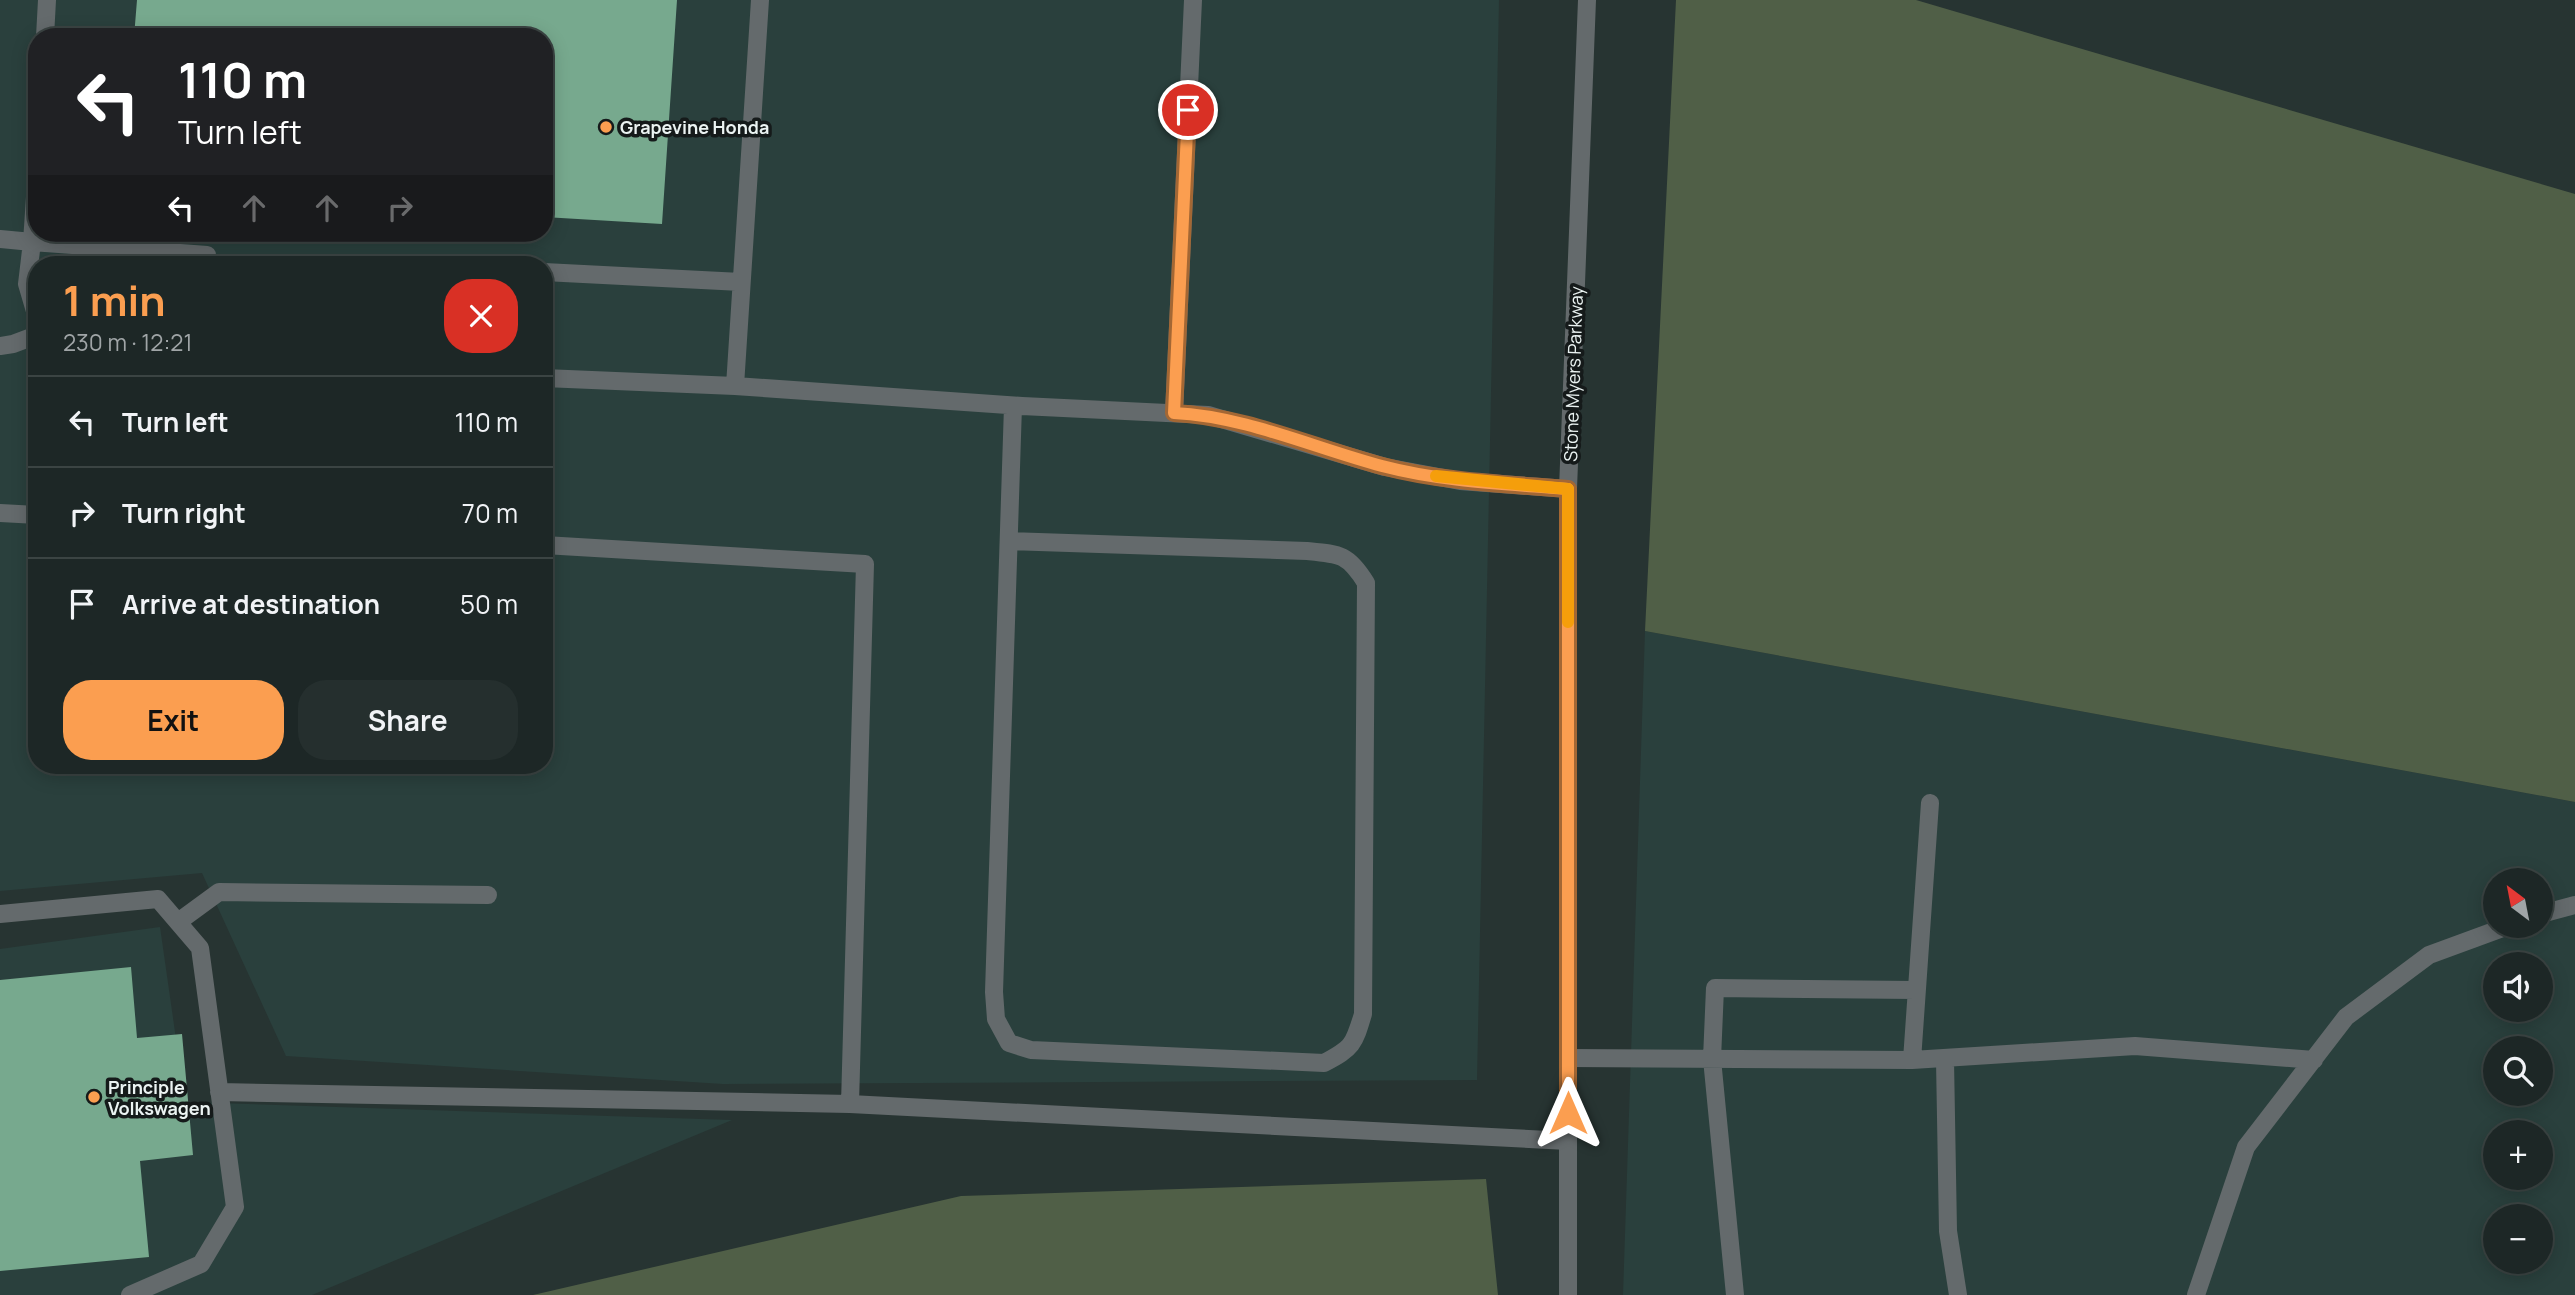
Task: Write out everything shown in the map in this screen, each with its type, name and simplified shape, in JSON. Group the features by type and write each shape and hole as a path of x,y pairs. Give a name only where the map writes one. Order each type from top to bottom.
{"street":[{"path":"45,28 47,0"},
{"path":"735,386 760,0"},
{"path":"1174,413 1193,0"},
{"name":"Stone Myers Parkway","path":"1568,1295 1568,489 1587,0"},
{"path":"0,239 28,242"},
{"path":"30,256 32,242 206,255"},
{"path":"553,272 741,282"},
{"path":"0,346 28,338"},
{"path":"553,378 735,386 1013,406 1208,415 1398,469 1460,481 1568,489"},
{"path":"1009,541 1307,551 1334,554 1352,561 1366,583 1363,1014 1354,1043 1338,1056 1324,1063 1031,1050 1009,1043 996,1019 994,992 1013,406"},
{"path":"0,513 28,515"},
{"path":"553,545 865,564 850,1104"},
{"path":"1912,1060 1930,803"},
{"path":"178,922 219,892 488,895"},
{"path":"0,914 158,899 200,948 235,1207 201,1264 130,1295"},
{"path":"2553,911 2575,905"},
{"path":"2196,1295 2246,1147 2346,1017 2429,955 2483,935"},
{"path":"1735,1295 1712,1059 1716,988 1916,990"},
{"path":"1568,1058 1945,1060 2135,1046 2314,1060"},
{"path":"1945,1060 1948,1231 1958,1295"},
{"path":"219,1092 850,1104 1568,1141"}],"shaded area":[{"path":"0,0 1499,0 1477,1080 723,1084 286,1056 202,873 0,891"},
{"path":"1645,631 2575,802 2575,1295 1623,1295"},
{"path":"160,927 185,1102 732,1120 312,1295 0,1295 0,949"}],"green space":[{"path":"1676,0 1916,0 2575,194 2575,802 1645,631"},
{"path":"1486,1179 1498,1295 533,1295 961,1196"}],"building":[{"name":"Grapevine Honda","path":"137,0 677,0 662,224 553,218 553,28 135,28"},
{"name":"Principle Volkswagen","path":"131,967 137,1038 182,1034 193,1155 140,1161 149,1257 0,1271 0,980"}],"slow traffic":[{"path":"1436,476 1460,481 1568,489 1568,622"}],"place":[{"name":"Grapevine Honda","path":"606,127"},
{"name":"Principle Volkswagen","path":"94,1097"}],"route":[{"path":"1188,110 1174,413 1208,415 1385,467 1460,481 1568,489 1568,1113"}]}
